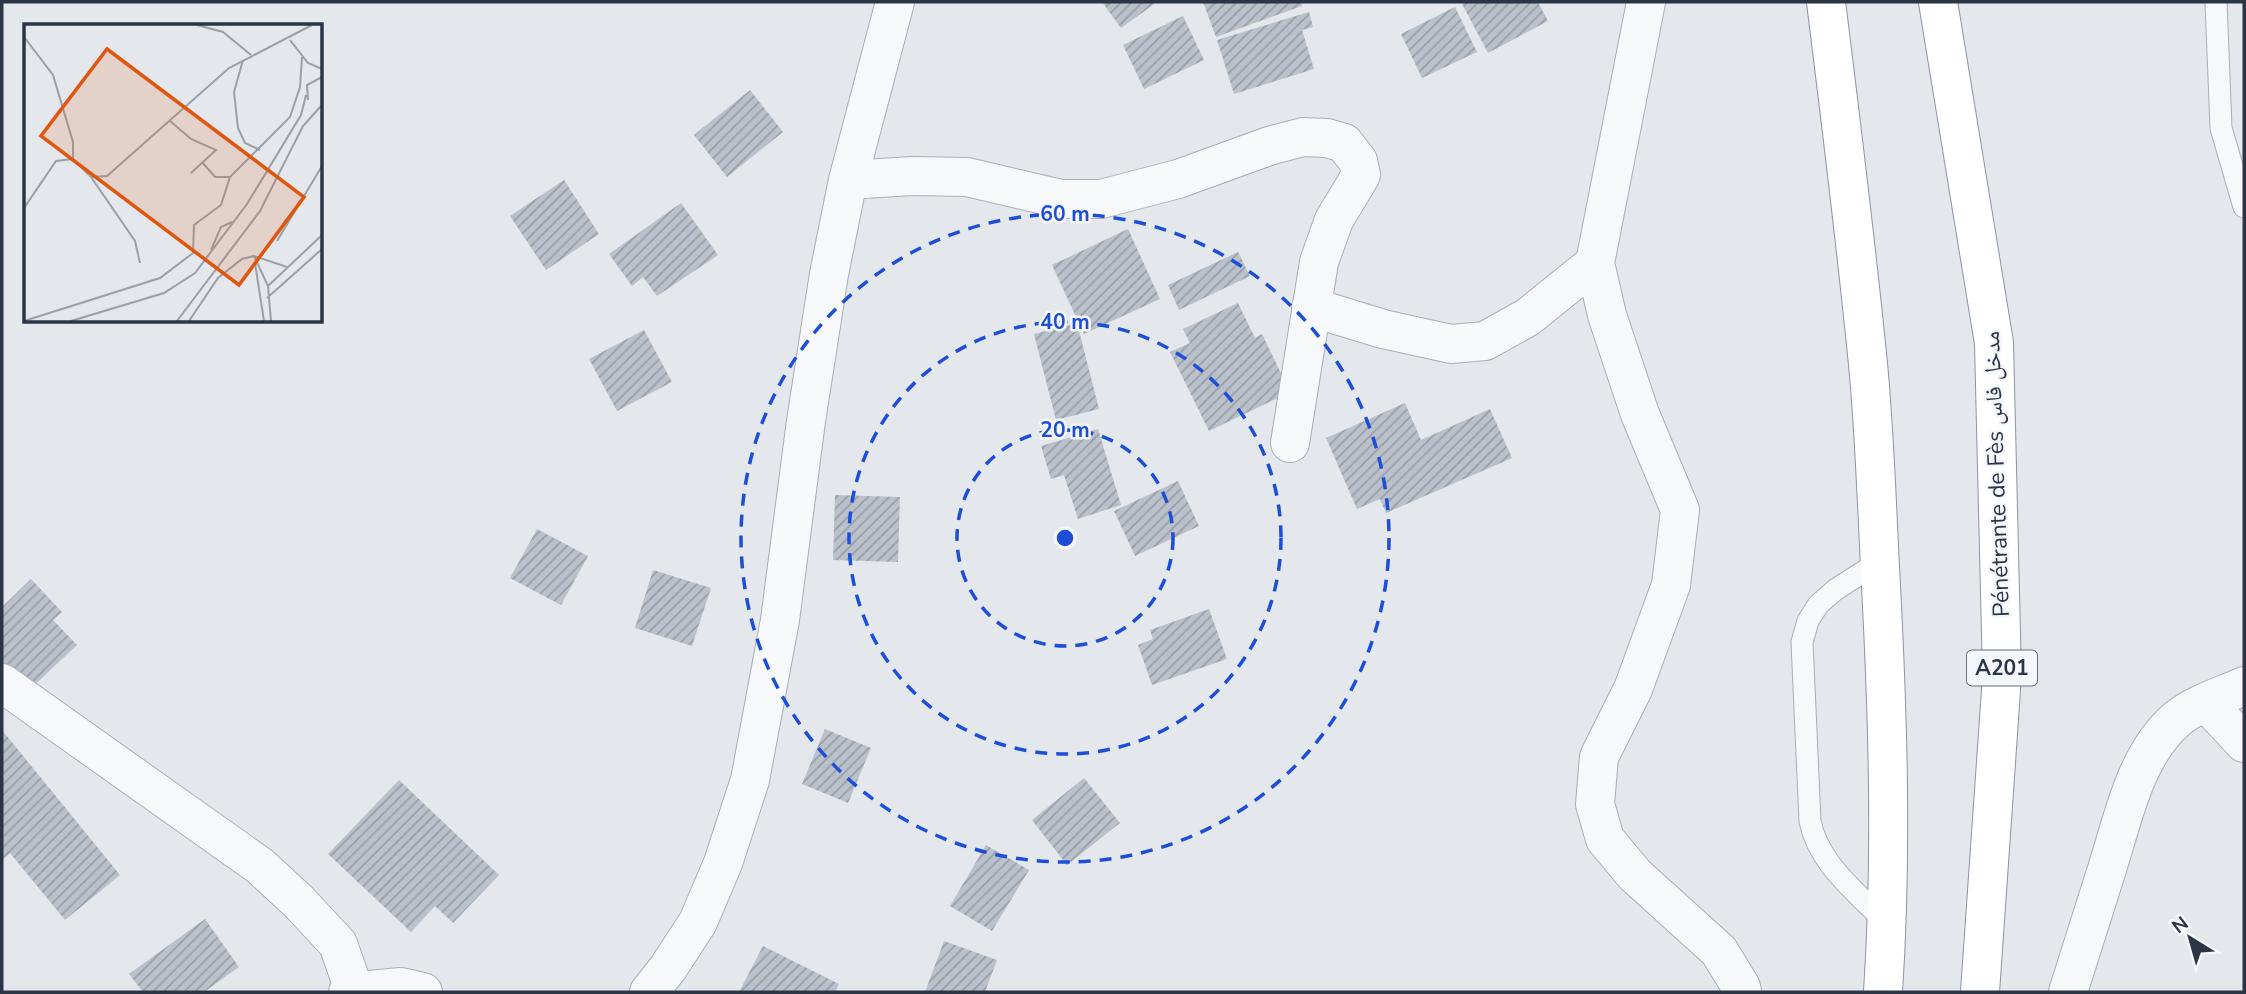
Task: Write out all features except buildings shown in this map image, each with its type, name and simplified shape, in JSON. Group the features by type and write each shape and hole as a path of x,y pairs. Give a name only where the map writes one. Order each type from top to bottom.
{"highway":[{"path":"1826,2 1868,366 1880,561 1885,670 1888,925 1884,992"},
{"name":"Pénétrante de Fès مدخل فاس","path":"1938,2 1994,343 2002,676 1980,992"}],"street":[{"path":"649,992 698,922 723,863 750,780 780,620 829,274 848,180 895,2"},
{"path":"1646,2 1595,263 1607,315 1640,414 1680,510 1671,585 1633,689 1598,757 1595,804 1605,839 1635,875 1719,951 1742,992"},
{"path":"848,180 912,176 967,177 1061,199 1101,199 1178,179 1303,137 1327,138 1344,143 1354,152 1361,175 1330,231 1319,262 1290,443"},
{"path":"1311,307 1383,329 1451,344 1485,341 1528,317 1595,263"},
{"path":"2,683 260,866 299,902 338,944 351,991 401,987 423,992"},
{"path":"2068,992 2133,788 2148,755 2178,718 2206,702 2244,687"},
{"path":"2206,702 2244,723"},
{"path":"2206,702 2244,743"}],"lane":[{"path":"2216,2 2221,128 2244,207"},
{"path":"1880,561 1835,590 1818,605 1808,621 1802,642 1801,668 1813,838 1830,864 1888,925"}]}
